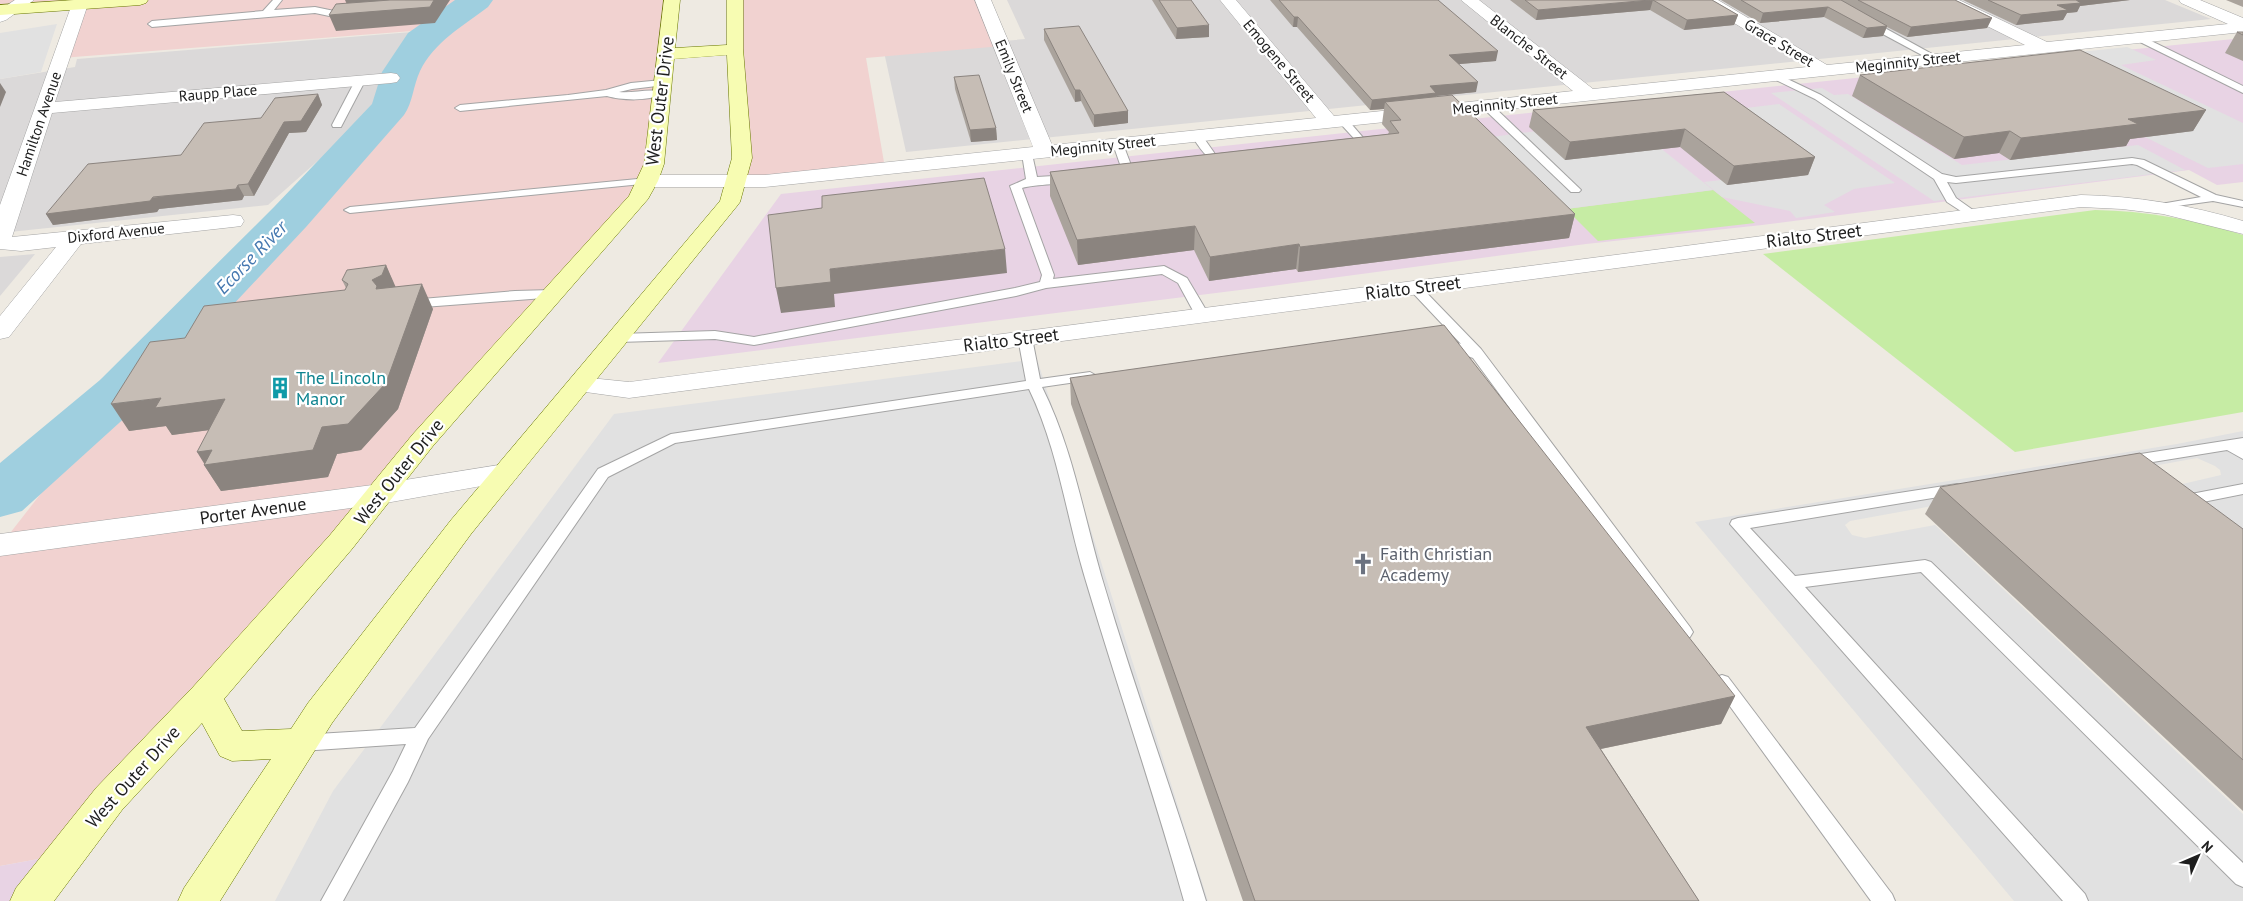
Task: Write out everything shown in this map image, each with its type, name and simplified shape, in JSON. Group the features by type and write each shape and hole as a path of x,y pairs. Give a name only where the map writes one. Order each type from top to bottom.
{"main road":[{"path":"4,12 140,0"},
{"name":"West Outer Drive","path":"30,901 109,799 205,697 341,542 423,440 638,199 648,182 654,164 672,0"},
{"path":"198,901 299,743 461,527 730,202 742,158 735,49 735,0"},
{"path":"667,54 735,49"},
{"path":"205,697 232,746 299,743"}],"street":[{"path":"4,12 26,0"},
{"name":"Emily Street","path":"983,0 1045,152"},
{"name":"Emogene Street","path":"1228,0 1336,122"},
{"name":"Blanche Street","path":"1469,0 1589,96"},
{"name":"Grace Street","path":"1707,0 1825,71"},
{"path":"1947,0 2045,48"},
{"path":"2187,0 2243,25"},
{"name":"Hamilton Avenue","path":"1,244 0,235 80,4"},
{"name":"Meginnity Street","path":"648,182 766,181 2045,48 2243,25"},
{"name":"Raupp Place","path":"45,108 391,78"},
{"name":"Rialto Street","path":"580,385 629,390 2082,201 2109,201 2180,210 2243,228"},
{"name":"Dixford Avenue","path":"1,244 11,245 233,221"},
{"path":"0,332 75,237"},
{"name":"Porter Avenue","path":"1,545 380,494 504,473"}],"lane":[{"path":"266,14 278,0"},
{"path":"152,24 315,10 339,15 358,14"},
{"path":"1860,18 1936,59"},
{"path":"2139,38 2243,90"},
{"path":"1775,76 1818,97 1939,176 1956,180 2132,160 2140,162 2213,198 2243,204"},
{"path":"337,126 360,81"},
{"path":"460,108 607,93 629,97 662,88"},
{"path":"1487,106 1575,190"},
{"path":"1336,122 1366,145 1365,149 1350,152"},
{"path":"1197,136 1211,156 1228,162 1238,161"},
{"path":"1109,174 1129,173 1118,144"},
{"path":"1027,154 1032,181"},
{"path":"1939,176 1951,200 1974,215"},
{"path":"1045,284 1048,275 1016,186 1032,181 1080,177"},
{"path":"350,210 648,182"},
{"path":"2158,207 2243,194"},
{"path":"619,338 715,336 754,340 1016,292 1045,284 1164,270 1183,281 1202,316"},
{"path":"1415,288 1478,355 1696,648"},
{"path":"399,305 515,295 552,294"},
{"path":"1025,338 1034,384 1049,415 1059,444 1093,576 1179,845 1194,901"},
{"path":"1434,338 1478,355"},
{"path":"332,901 401,776 420,735 603,473 671,439 1103,375"},
{"path":"2113,463 2239,447"},
{"path":"1975,486 1738,524 2077,901"},
{"path":"2201,511 2186,500 2243,488"},
{"path":"1791,583 1925,566 2243,877"},
{"path":"1714,672 1884,901"},
{"path":"299,743 420,735"}],"shaded area":[{"path":"0,0 672,0 648,181 66,854 0,866 0,546 120,392 390,107 401,72 421,41 438,29 61,58 79,5 12,10 0,17"},
{"path":"735,0 983,0 1002,46 866,58 885,168 736,181"},
{"path":"1007,0 2165,0 2211,19 906,152 884,52 1025,39"},
{"path":"57,24 41,72 0,79 0,33"},
{"path":"412,32 391,84 339,142 268,205 0,233 0,79 75,67 77,59"},
{"path":"2243,38 2243,182 2217,185 2189,170 1762,225 1586,244 1279,285 658,363 781,194 1759,88"},
{"path":"2127,47 2156,60 2121,65 2243,123 2243,164 2208,168 2145,137 2042,56"},
{"path":"1822,88 1834,95 1848,94 1962,165 2138,145 2185,170 1934,201 1771,93"},
{"path":"1779,104 1895,183 1854,189 1824,205 1835,212 1796,218 1790,211 1722,197 1704,182 1721,180 1721,111"},
{"path":"1624,119 1713,190 1566,209 1492,137"},
{"path":"35,254 0,296 0,257"},
{"path":"1037,359 1208,901 275,901 333,791 614,414"},
{"path":"2243,431 2243,573 2140,494 2221,475 2220,470 2215,466 2197,458 1850,521 1845,525 1852,535 1865,538 1935,525 2243,814 2243,901 2014,901 1695,522 2177,444"},
{"path":"66,854 30,901 0,901 0,866"}],"green space":[{"path":"1713,190 1755,223 1598,241 1566,209"},
{"path":"2095,210 2133,212 2170,217 2206,224 2243,235 2243,412 2015,452 1763,254"}],"building":[{"path":"390,0 434,0 430,7 329,15 336,4"},
{"path":"1159,0 1191,0 1209,25 1177,28"},
{"path":"1279,0 1438,0 1498,51 1449,55 1478,82 1430,86 1436,93 1372,100 1298,17 1294,17"},
{"path":"1525,0 1650,0 1538,10"},
{"path":"1653,0 1712,0 1738,15 1687,20"},
{"path":"1741,0 1841,0 1887,26 1867,28 1828,7 1763,13"},
{"path":"1858,0 1955,0 1992,18 1911,27"},
{"path":"1988,0 2076,0 2081,3 2057,5 2068,10 2021,15"},
{"path":"1079,26 1128,111 1094,115 1080,90 1075,90 1044,29"},
{"path":"2080,50 2206,110 2128,119 2138,124 2021,138 2010,131 1964,137 1860,75"},
{"path":"979,75 996,128 970,130 954,77"},
{"path":"1724,92 1815,157 1734,166 1685,129 1570,142 1533,110"},
{"path":"318,94 301,121 284,122 248,184 238,185 236,189 153,197 150,201 46,214 88,164 181,155 204,123 261,118 275,98"},
{"path":"1452,95 1575,214 1300,247 1299,244 1210,257 1195,226 1077,240 1050,172 1399,133 1390,121 1401,120 1385,102"},
{"path":"984,178 1005,249 830,269 831,282 776,288 768,215 822,208 822,196"},
{"name":"The Lincoln Manor","path":"386,265 382,275 372,280 377,286 376,289 422,284 386,383 348,424 322,427 313,450 204,465 212,450 197,452 225,399 155,408 161,398 111,404 150,342 185,338 204,306 345,290 348,284 342,280 347,270"},
{"name":"Faith Christian Academy","path":"1444,325 1735,696 1586,727 1699,901 1255,901 1070,378"},
{"path":"2140,453 2243,529 2243,760 1940,487"}],"waterway":[{"name":"Ecorse River","path":"0,496 120,392 290,217 390,107 401,72 421,41 476,0"}],"place":[{"name":"The Lincoln Manor","path":"280,388"},
{"name":"Faith Christian Academy","path":"1363,564"}]}
